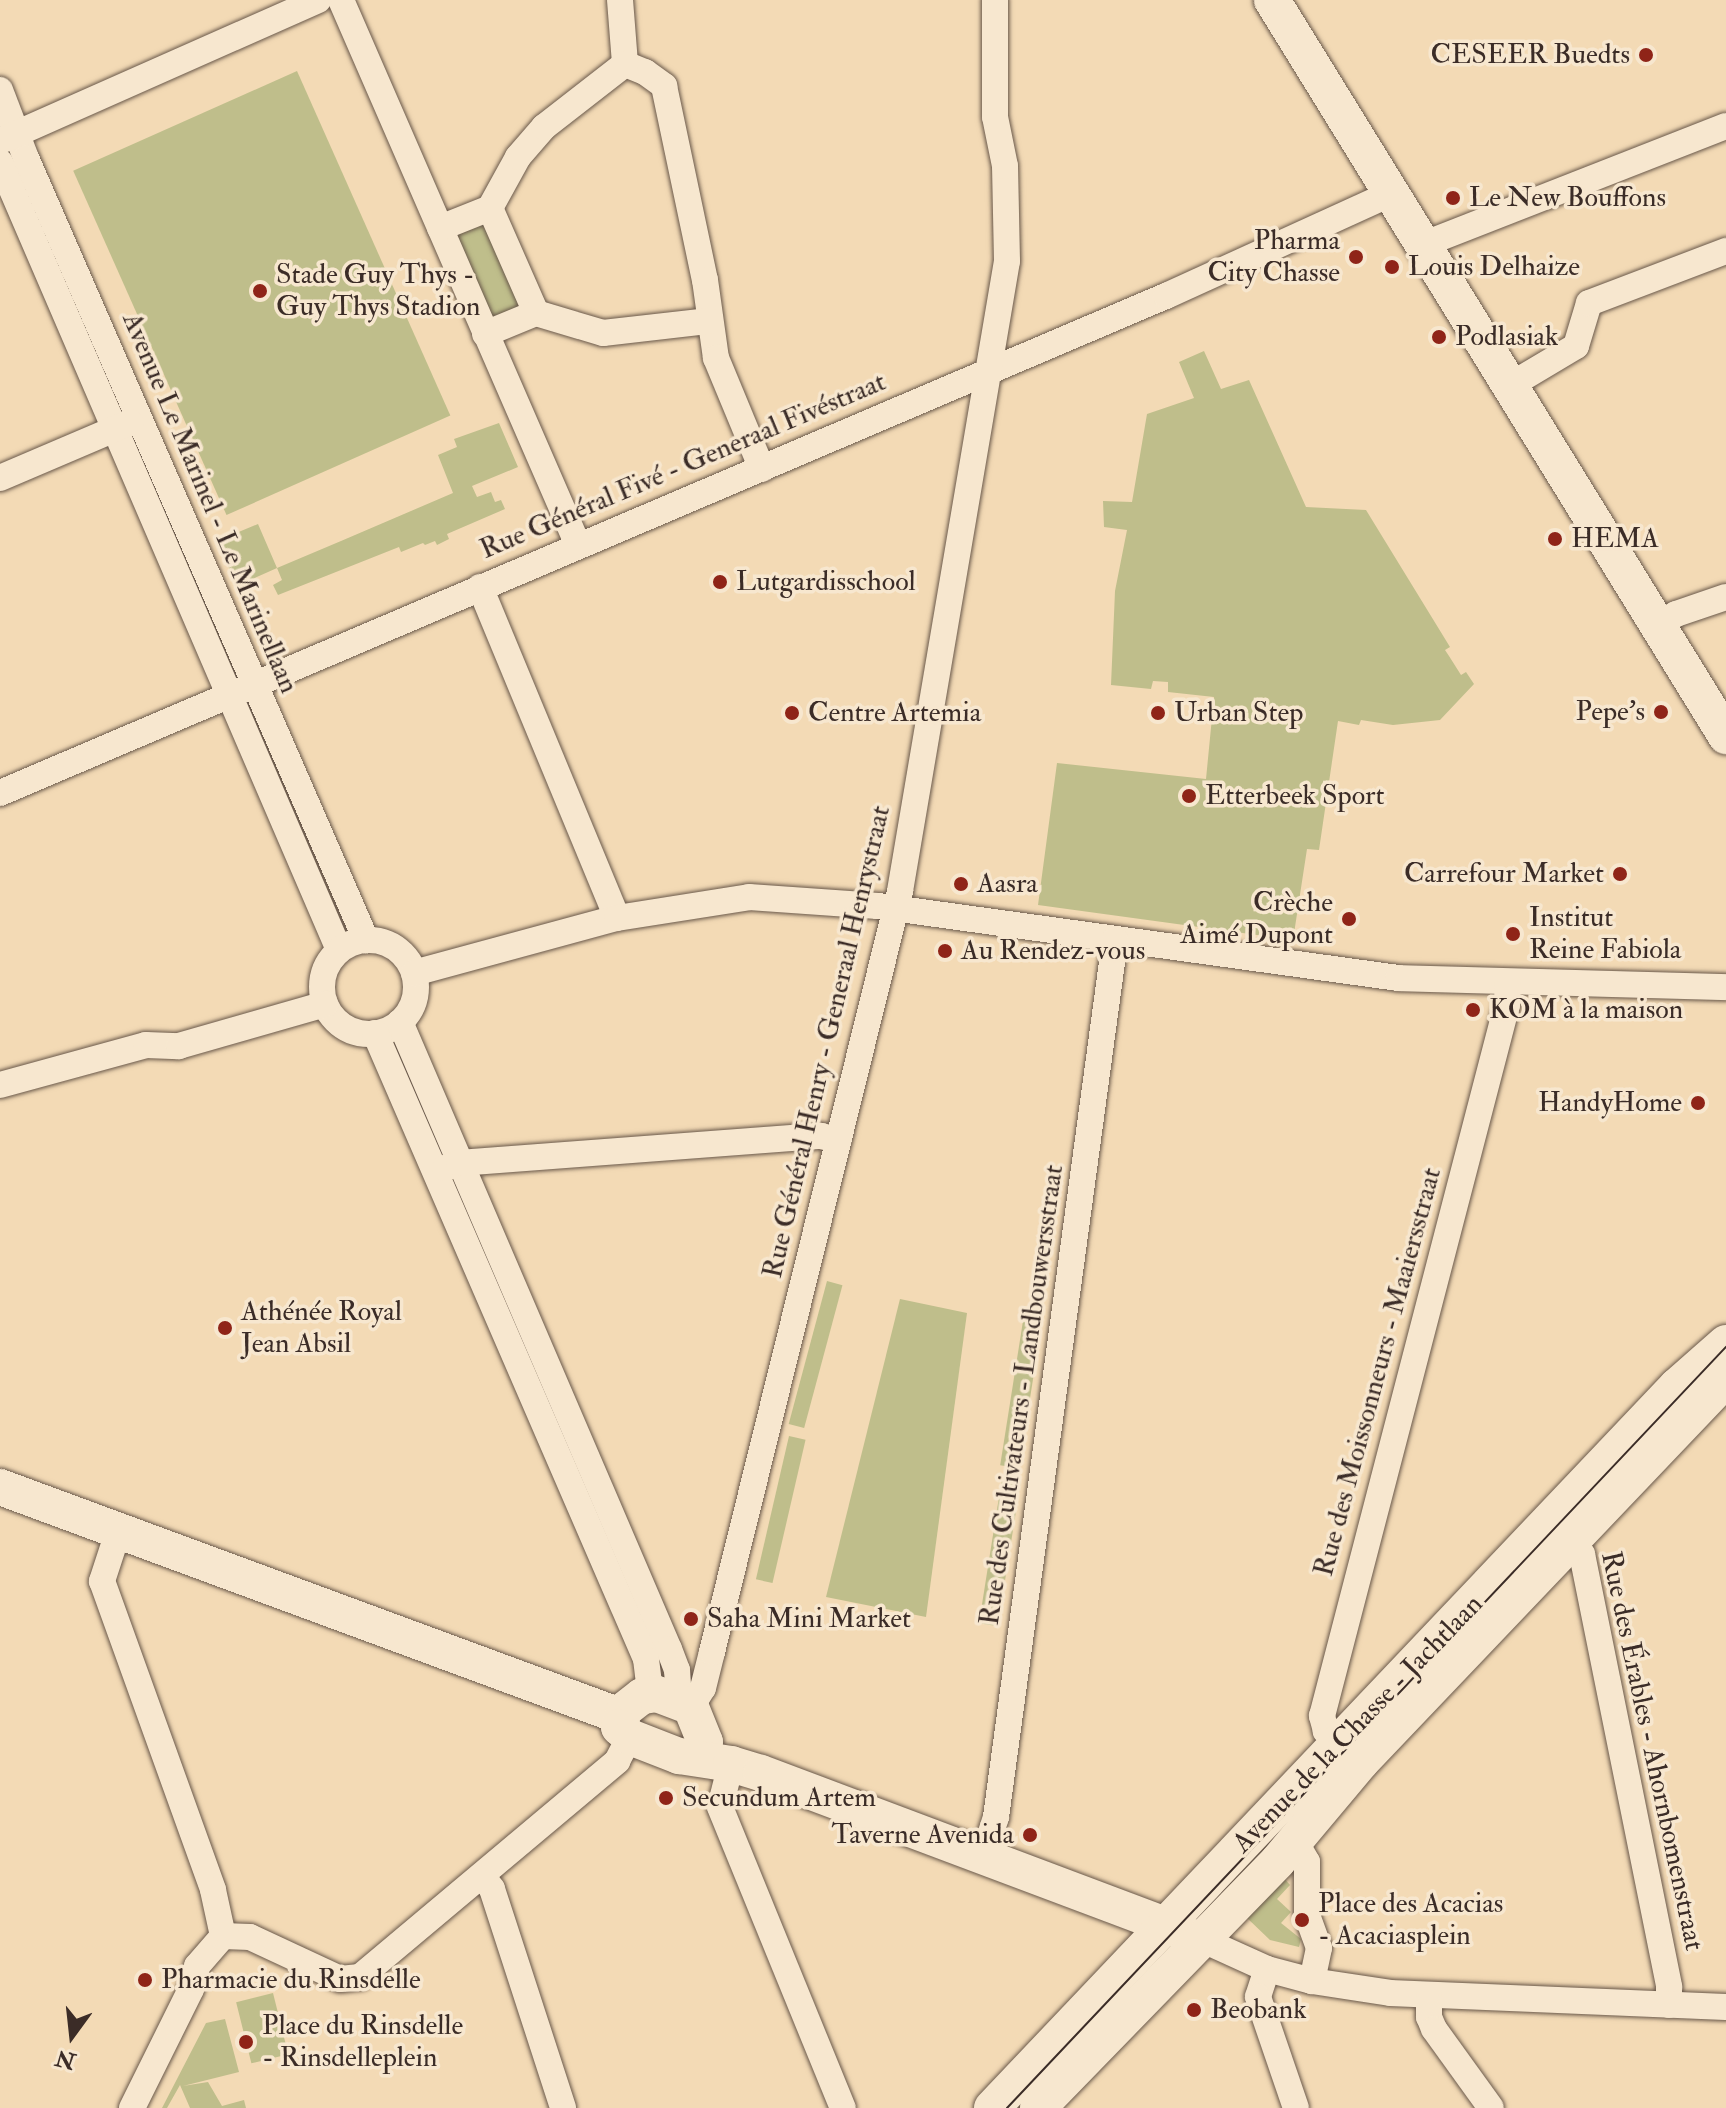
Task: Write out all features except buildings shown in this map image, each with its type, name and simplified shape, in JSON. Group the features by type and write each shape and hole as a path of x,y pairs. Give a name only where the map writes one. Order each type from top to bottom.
{"street":[{"path":"8,137 318,0"},
{"path":"341,0 578,545"},
{"path":"620,0 625,64"},
{"name":"Rue Général Henry - Generaal Henrystraat","path":"683,1718 703,1688 896,908 1007,261 1005,166 995,117 995,0"},
{"path":"1272,0 1726,736"},
{"path":"440,228 490,208 518,157 544,127 625,64"},
{"path":"625,64 645,72 664,86 705,280 716,358 762,469"},
{"name":"Avenue Le Marinel - Le Marinellaan","path":"0,90 8,137 241,690 339,950"},
{"path":"1422,245 1726,126"},
{"name":"Avenue Le Marinel - Le Marinellaan","path":"0,162 127,424"},
{"name":"Rue Général Fivé - Generaal Fivéstraat","path":"0,793 1166,296 1390,194"},
{"path":"490,208 536,313"},
{"path":"1509,386 1576,346 1589,303 1726,251"},
{"path":"485,334 536,313 603,333 709,321"},
{"path":"0,478 127,424"},
{"path":"480,587 617,918"},
{"path":"1657,625 1676,614 1726,597"},
{"name":"Avenue Le Marinel - Le Marinellaan","path":"241,690 366,940"},
{"path":"414,973 617,918 749,897 896,908 1398,978 1726,987"},
{"path":"366,940 390,945 400,952 414,973 415,994 400,1022 375,1033 351,1030 340,1024 325,1004 322,980 325,969 339,950 366,940"},
{"name":"Rue des Cultivateurs - Landbouwersstraat","path":"983,1857 994,1826 1002,1771 1115,940"},
{"name":"Rue des Moissonneurs - Maaiersstraat","path":"1350,1753 1326,1731 1322,1716 1507,1005 1508,982"},
{"path":"0,1085 146,1045 179,1046 325,1004"},
{"path":"400,1022 447,1168"},
{"path":"375,1033 447,1168 669,1649 677,1670 683,1718"},
{"path":"447,1168 821,1136 839,1140"},
{"name":"Avenue de la Chasse - Jachtlaan","path":"1562,1529 1677,1386 1726,1343"},
{"name":"Avenue de la Chasse - Jachtlaan","path":"992,2108 1165,1925 1350,1753 1562,1529 1726,1379"},
{"path":"0,1487 625,1727 683,1718"},
{"name":"Rue des Érables - Ahornbomenstraat","path":"1562,1529 1582,1554 1669,1987 1669,2005"},
{"path":"118,1532 102,1581 213,1890 223,1936"},
{"path":"223,1936 250,1937 340,1979 360,1977 617,1761 635,1700 683,1718 731,1764 1165,1925 1267,1969 1312,1981 1429,1997 1726,2007"},
{"name":"Avenue de la Chasse - Jachtlaan","path":"1038,2108 1278,1861 1350,1753"},
{"path":"731,1764 720,1807 843,2108"},
{"path":"1291,1842 1307,1862 1307,1915 1319,1948 1312,1981"},
{"path":"482,1876 492,1889 563,2108"},
{"path":"132,2108 191,1989 197,1966 223,1936"},
{"path":"1267,1969 1258,1997 1296,2108"},
{"path":"1429,1997 1429,2017 1434,2029 1491,2108"}],"shaded area":[{"name":"Stade Guy Thys - Guy Thys Stadion","path":"297,71 450,415 227,515 73,171"},
{"path":"484,215 522,305 490,319 452,229"},
{"path":"1204,351 1221,389 1249,380 1306,507 1366,510 1450,647 1445,650 1461,675 1466,672 1474,684 1440,720 1393,725 1361,720 1359,725 1338,721 1319,850 1307,849 1293,940 1038,905 1057,763 1206,779 1214,697 1168,692 1168,682 1153,681 1151,689 1111,685 1115,591 1127,530 1104,527 1103,501 1132,502 1147,414 1194,398 1179,362"},
{"path":"499,423 518,467 472,486 477,497 491,492 495,502 501,500 505,509 447,534 449,539 437,545 435,541 423,543 401,552 399,547 278,595 273,585 282,580 277,568 453,493 438,455 457,447 454,439"},
{"path":"258,524 277,568 237,586 217,541"},
{"path":"827,1281 842,1285 804,1428 789,1424"},
{"path":"900,1299 967,1313 926,1617 826,1597"},
{"path":"1023,1321 1042,1324 1019,1468 1000,1465"},
{"path":"789,1436 806,1440 772,1583 756,1579"},
{"path":"1002,1478 1021,1481 998,1626 979,1623"},
{"path":"1283,1877 1290,1885 1277,1899 1291,1912 1281,1923 1301,1939 1299,1947 1270,1940 1246,1917"},
{"path":"273,1993 288,2054 251,2063 236,2002"},
{"path":"225,2019 239,2072 183,2086 208,2082 222,2106 244,2100 246,2108 190,2108 180,2085 167,2108 162,2108 206,2023"}],"tram line":[{"path":"1007,2108 1726,1347"}],"place":[{"name":"CESEER Buedts","path":"1646,55"},
{"name":"Le New Bouffons","path":"1453,198"},
{"name":"Pharma City Chasse","path":"1356,257"},
{"name":"Louis Delhaize","path":"1392,267"},
{"name":"Stade Guy Thys - Guy Thys Stadion","path":"260,291"},
{"name":"Podlasiak","path":"1439,337"},
{"name":"HEMA","path":"1555,539"},
{"name":"Lutgardisschool","path":"720,582"},
{"name":"Pepe's","path":"1661,712"},
{"name":"Centre Artemia","path":"792,713"},
{"name":"Urban Step","path":"1158,713"},
{"name":"Etterbeek Sport","path":"1189,796"},
{"name":"Carrefour Market","path":"1620,874"},
{"name":"Aasra","path":"961,884"},
{"name":"Crèche Aimé Dupont","path":"1349,919"},
{"name":"Institut Reine Fabiola","path":"1513,934"},
{"name":"Au Rendez-vous","path":"945,951"},
{"name":"KOM à la maison","path":"1473,1010"},
{"name":"HandyHome","path":"1698,1103"},
{"name":"Athénée Royal Jean Absil","path":"225,1328"},
{"name":"Saha Mini Market","path":"691,1619"},
{"name":"Secundum Artem","path":"666,1798"},
{"name":"Taverne Avenida","path":"1030,1835"},
{"name":"Place des Acacias - Acaciasplein","path":"1302,1920"},
{"name":"Pharmacie du Rinsdelle","path":"145,1980"},
{"name":"Beobank","path":"1194,2010"},
{"name":"Place du Rinsdelle - Rinsdelleplein","path":"246,2042"}]}
